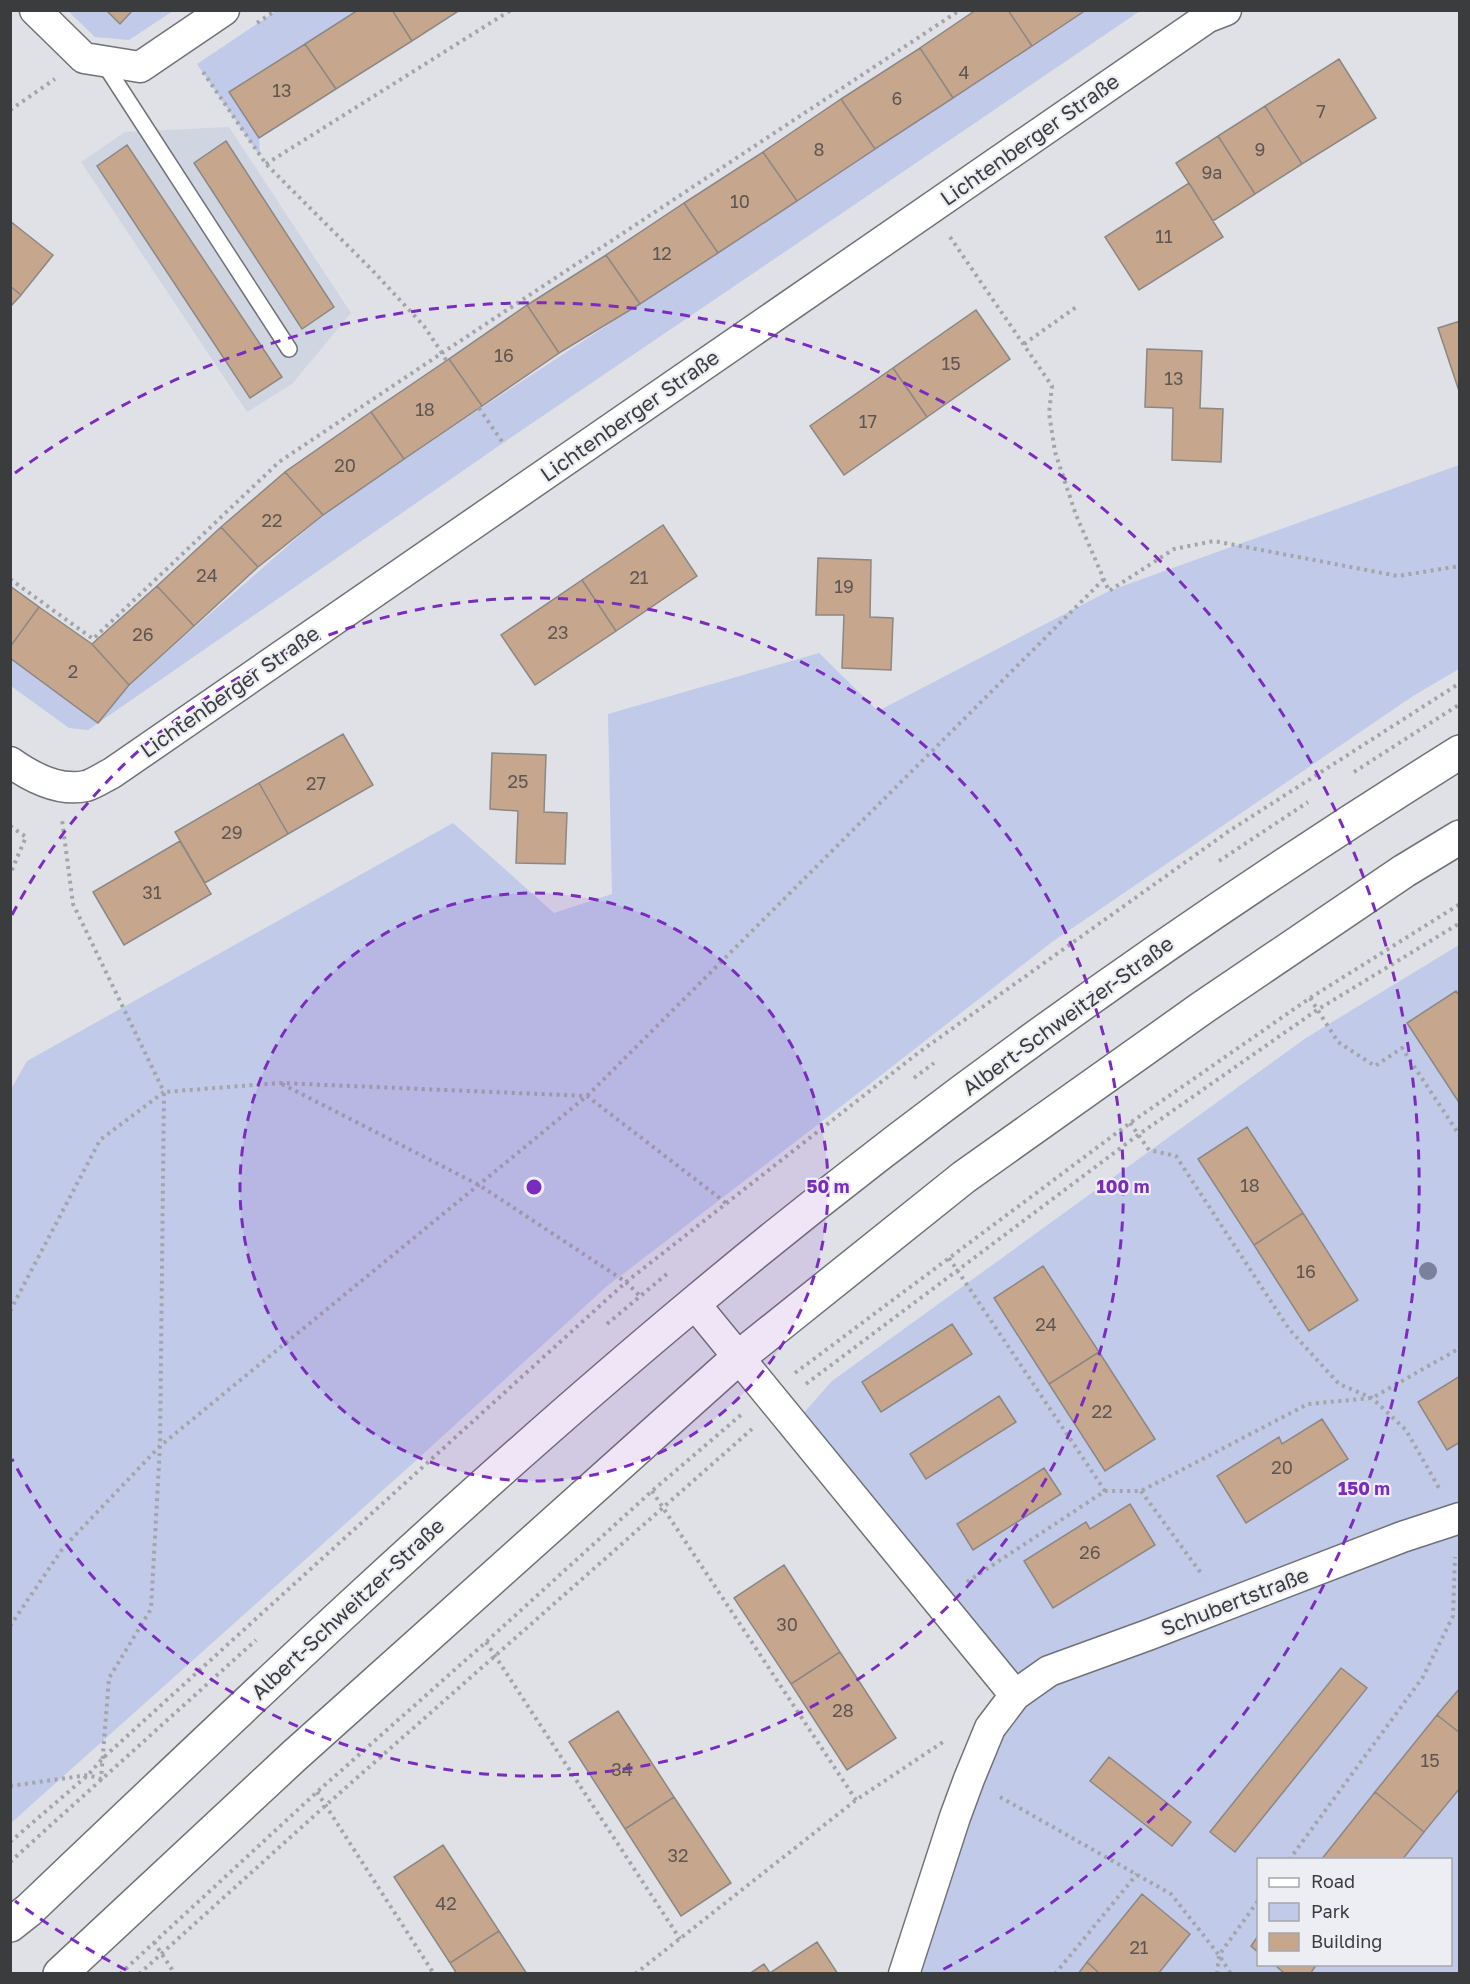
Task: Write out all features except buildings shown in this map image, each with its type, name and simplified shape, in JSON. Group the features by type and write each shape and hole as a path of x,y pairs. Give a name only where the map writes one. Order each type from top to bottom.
{"main road":[{"name":"Albert-Schweitzer-Straße","path":"10,1925 29,1910 252,1698 473,1493 694,1303 919,1123 1153,954 1359,815 1460,752"},
{"path":"60,1974 294,1756 738,1358 964,1177 1202,1008 1404,871 1460,837"}],"street":[{"path":"35,10 82,65 140,68 224,10"},
{"name":"Lichtenberger Straße","path":"18,767 57,786 86,786 112,773 1213,13"},
{"path":"694,1303 1015,1695"},
{"name":"Schubertstraße","path":"904,1974 969,1779 990,1728 1015,1695 1049,1671 1402,1537 1458,1518"}],"lane":[{"path":"82,65 289,349"}],"path":[{"path":"266,164 511,10"},
{"path":"10,579 93,639 279,462 960,10"},
{"path":"197,64 266,164 381,279 424,326 447,360"},
{"path":"10,110 82,65"},
{"path":"930,209 1052,386 1049,413 1055,452 1076,515 1109,591 1174,549 1214,541 1398,576 1460,566"},
{"path":"1024,344 1079,305"},
{"path":"479,408 503,443"},
{"path":"10,1626 63,1548 160,1446 587,1096 1104,579"},
{"path":"10,1842 88,1775 103,1758 626,1282 918,1053 1219,837 1460,683"},
{"path":"10,1786 88,1775 101,1779 109,1678 151,1609 160,1446 164,1092 73,904 57,786"},
{"path":"10,826 26,837 10,874"},
{"path":"120,1974 317,1792 652,1491 772,1400 949,1258 1130,1123 1310,998 1460,904"},
{"path":"139,1974 325,1806 663,1509 772,1400 956,1271 1138,1135 1317,1010 1460,922"},
{"path":"1310,998 1338,1042 1375,1066 1402,1048 1460,1136"},
{"path":"280,1083 479,1185 626,1282 639,1295"},
{"path":"10,1311 100,1140 164,1092 280,1083 587,1096 726,1203"},
{"path":"1130,1123 1149,1150 1176,1156 1289,1329 1339,1384 1372,1398 1406,1430 1458,1518 1453,1616 1423,1677 1290,1858"},
{"path":"949,1258 1105,1491"},
{"path":"939,1601 1105,1491 1141,1491 1308,1404 1372,1398 1460,1348"},
{"path":"652,1491 856,1800"},
{"path":"1141,1491 1224,1606"},
{"path":"486,1642 680,1940"},
{"path":"635,1974 856,1800 955,1734"},
{"path":"969,1779 1171,1894 1231,1974"},
{"path":"317,1792 434,1974"},
{"path":"1055,1974 1137,1874"},
{"path":"1217,1974 1219,1955 1257,1902"},
{"path":"154,1942 175,1974"}],"shaded area":[{"path":"229,127 351,313 292,384 247,412 81,162 125,132"}],"green space":[{"path":"68,11 106,11 120,24 133,11 173,11 129,40 95,37"},
{"path":"276,11 357,11 229,92 259,138 260,156 197,64"},
{"path":"1085,11 1140,11 503,443 88,730 69,728 11,686 11,660 98,723 129,685 323,515 404,459"},
{"path":"1459,465 1459,669 1413,696 1052,942 606,1287 11,1823 10,1091 27,1061 453,823 554,913 612,894 608,714 819,653 878,711 1109,591"},
{"path":"1459,945 1459,1973 904,1973 1015,1695 793,1425 832,1381 1306,1038"}]}
